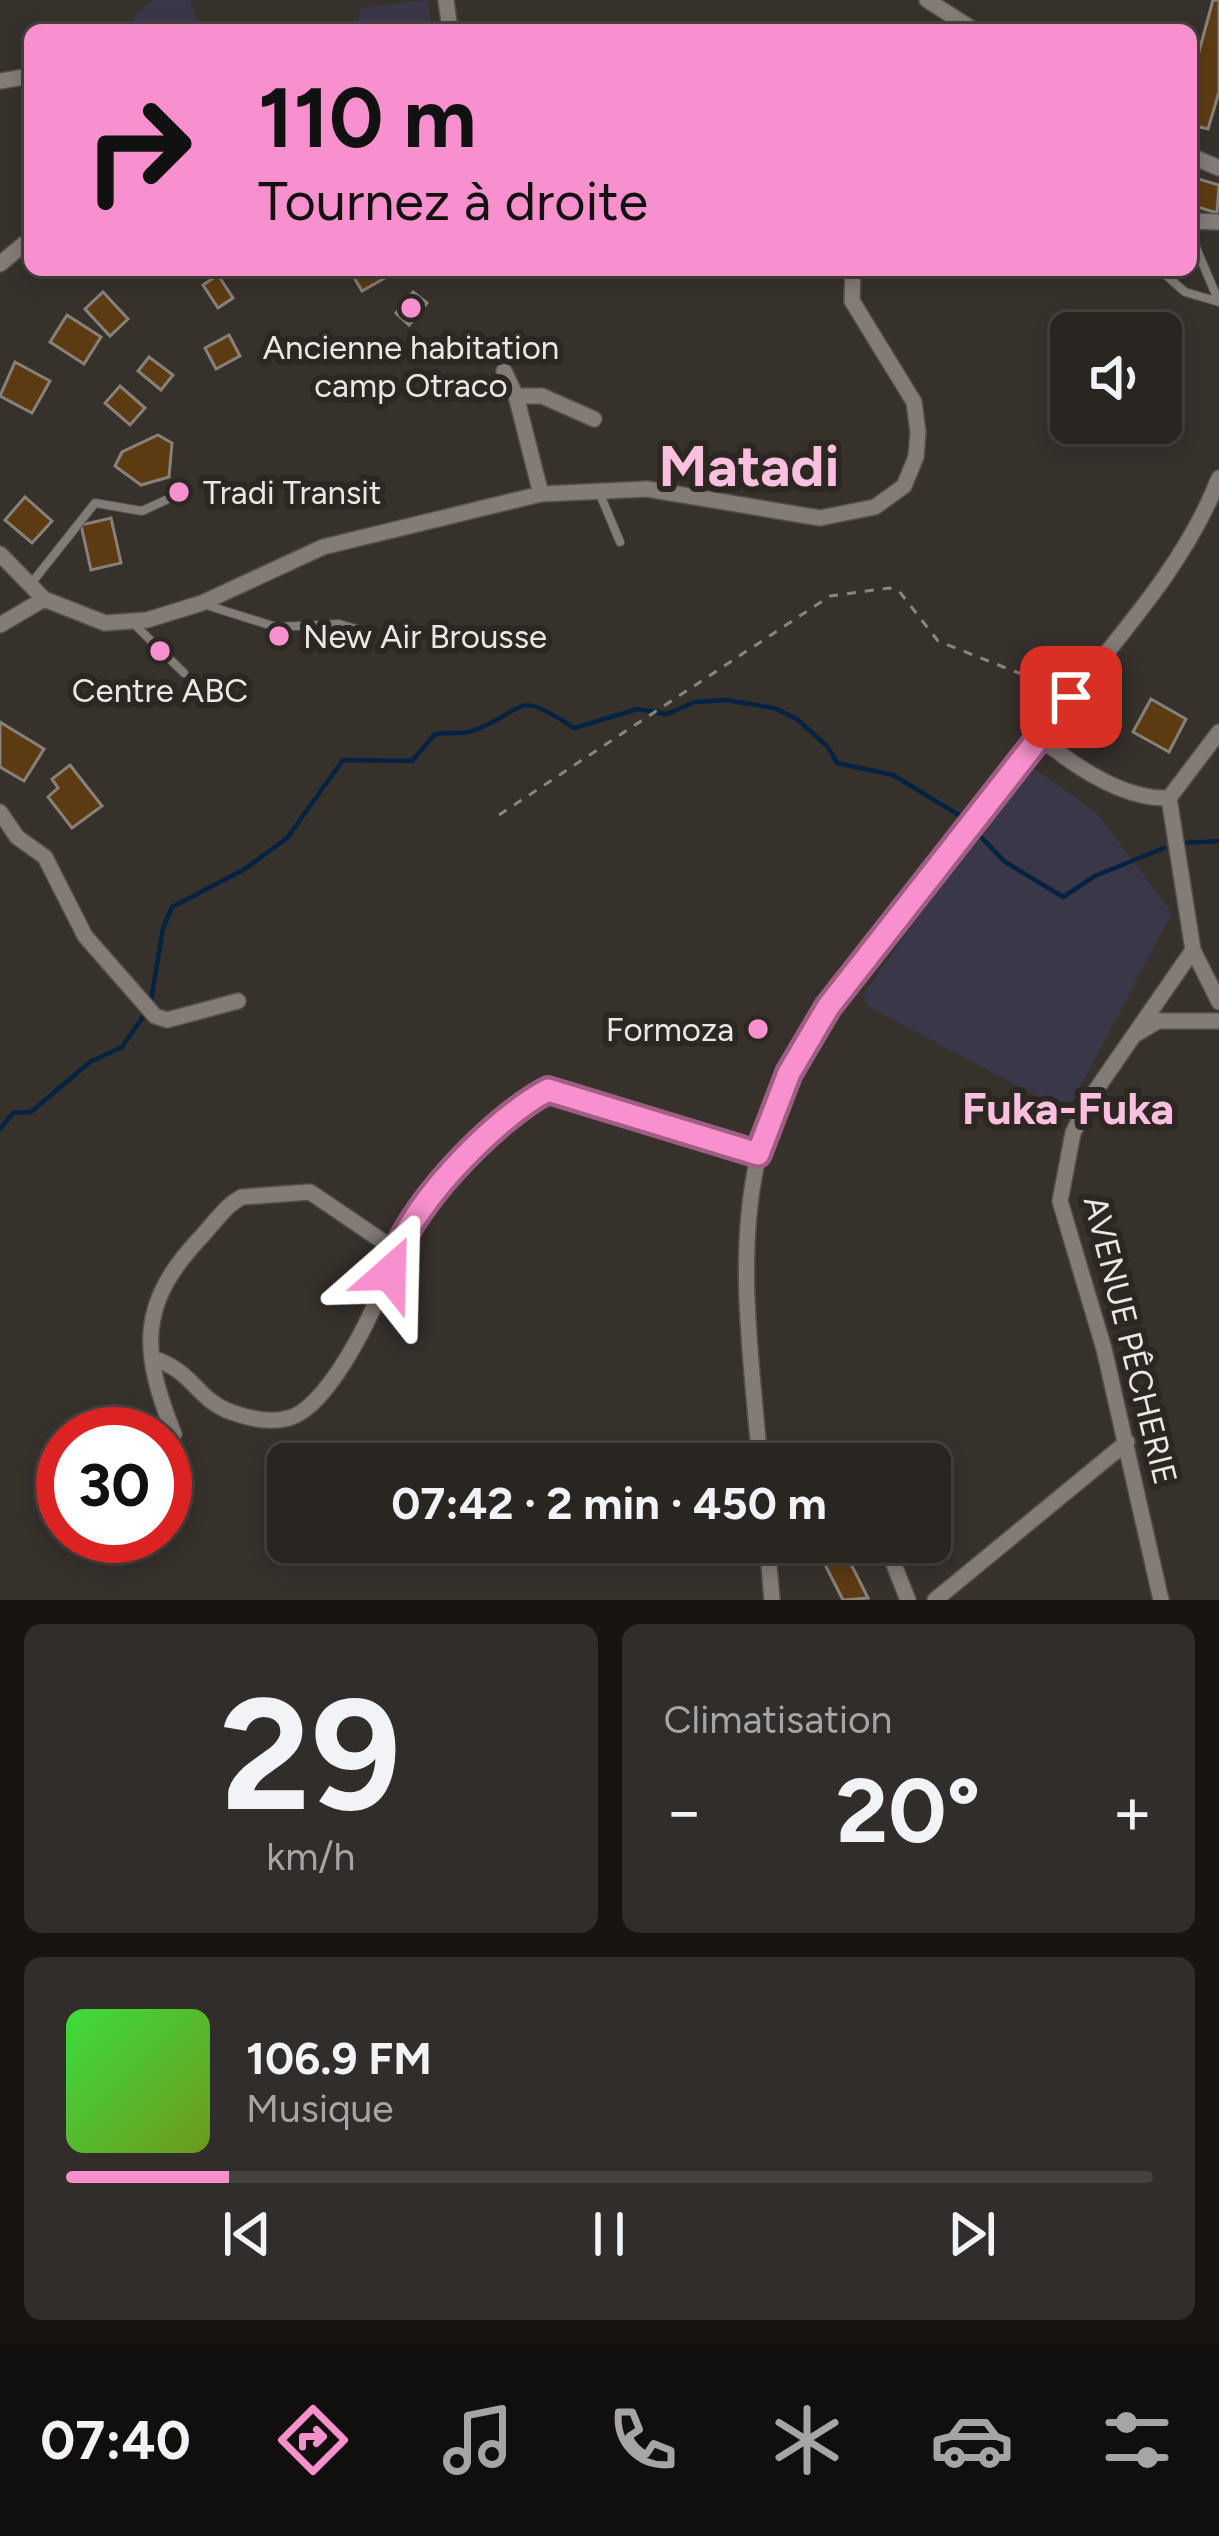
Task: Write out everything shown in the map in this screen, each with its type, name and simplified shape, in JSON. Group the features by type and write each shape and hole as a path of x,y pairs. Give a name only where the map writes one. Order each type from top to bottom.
{"street":[{"path":"927,0 965,24"},
{"path":"0,264 24,244"},
{"path":"0,554 44,599 106,623 202,603 323,547 541,494 670,492 820,518 875,507 904,486 916,458 914,401 853,301 853,276"},
{"path":"504,371 517,396 541,494"},
{"path":"517,396 542,396 594,419"},
{"path":"758,1443 746,1294 747,1226 758,1154 789,1073 828,1007 1162,582 1205,513 1219,478"},
{"path":"0,625 44,599"},
{"path":"1219,732 1169,798 1193,950 1219,1002"},
{"path":"1039,737 1073,765 1142,800 1169,798"},
{"path":"0,812 17,837 45,857 85,936 154,1016 167,1020 238,1000"},
{"name":"AVENUE PÊCHERIE","path":"1160,1600 1126,1442 1060,1201 1072,1133 1130,1038 1193,950"},
{"path":"1130,1038 1158,1021 1219,1021"},
{"path":"152,1358 180,1367 221,1408 262,1421 294,1418 328,1384 364,1326 390,1273 394,1249 468,1155 548,1090 758,1154"},
{"path":"166,1407 148,1328 158,1291 186,1252 242,1197 310,1192 394,1249"},
{"path":"935,1600 1126,1442"},
{"path":"769,1563 772,1600"},
{"path":"893,1563 908,1600"}],"lane":[{"path":"1167,276 1185,292 1219,302 1197,250"},
{"path":"598,491 620,542"},
{"path":"29,586 95,503 142,511 179,494"},
{"path":"202,603 277,627 339,624 362,631"},
{"path":"131,621 184,673"}],"path":[{"path":"499,814 830,596 853,591 899,591 938,640 1040,678 1071,697"}],"shaded area":[{"path":"152,0 190,0 199,24 136,24 133,18"},
{"path":"428,0 431,24 359,24 360,8"},
{"path":"1026,763 1097,813 1172,913 1067,1112 869,1007 863,995"}],"building":[{"path":"1213,0 1219,0 1219,92 1208,129 1197,126 1197,59"},
{"path":"1197,178 1219,185 1217,213 1197,207"},
{"name":"Ancienne habitation camp Otraco","path":"219,276 233,298 218,308 203,285"},
{"name":"Ancienne habitation camp Otraco","path":"353,276 384,276 385,278 362,291"},
{"path":"103,292 128,319 110,336 85,309"},
{"name":"Ancienne habitation camp Otraco","path":"413,292 427,303 409,325 396,313"},
{"path":"67,315 101,337 84,364 50,342"},
{"path":"229,335 240,356 216,369 205,348"},
{"path":"149,357 173,375 161,390 138,371"},
{"path":"15,362 50,381 32,413 0,396"},
{"path":"120,386 145,408 130,425 105,403"},
{"path":"158,435 172,443 169,477 141,485 115,466 122,452"},
{"path":"25,497 52,521 32,543 5,520"},
{"path":"111,518 121,563 91,570 81,525"},
{"path":"1151,699 1186,719 1169,752 1133,732"},
{"path":"0,722 44,749 24,781 0,767"},
{"path":"70,765 102,806 72,828 48,797 58,788 52,779"},
{"path":"824,1563 850,1563 868,1598 843,1600"}],"waterway":[{"path":"151,1001 163,928 172,907 245,869 287,838 343,760 412,761 434,735 472,731 522,706 540,708 574,728 638,709 667,714 695,702 726,700 774,708 797,719 828,747 837,763 893,775 959,815"},
{"path":"979,835 1004,861 1063,897 1095,876 1164,848"},
{"path":"1184,843 1219,841"},
{"path":"0,1129 13,1113 31,1112 90,1062 122,1047 147,1011"}],"place":[{"name":"Ancienne habitation camp Otraco","path":"411,308"},
{"name":"Tradi Transit","path":"179,492"},
{"name":"New Air Brousse","path":"279,636"},
{"name":"Centre ABC","path":"160,651"},
{"name":"Formoza","path":"758,1029"}],"district":[{"name":"Matadi","path":"749,466"},
{"name":"Fuka-Fuka","path":"1068,1108"}],"route":[{"path":"390,1273 394,1249 468,1155 548,1090 564,1091 758,1154 789,1073 828,1007 1071,697"}]}
